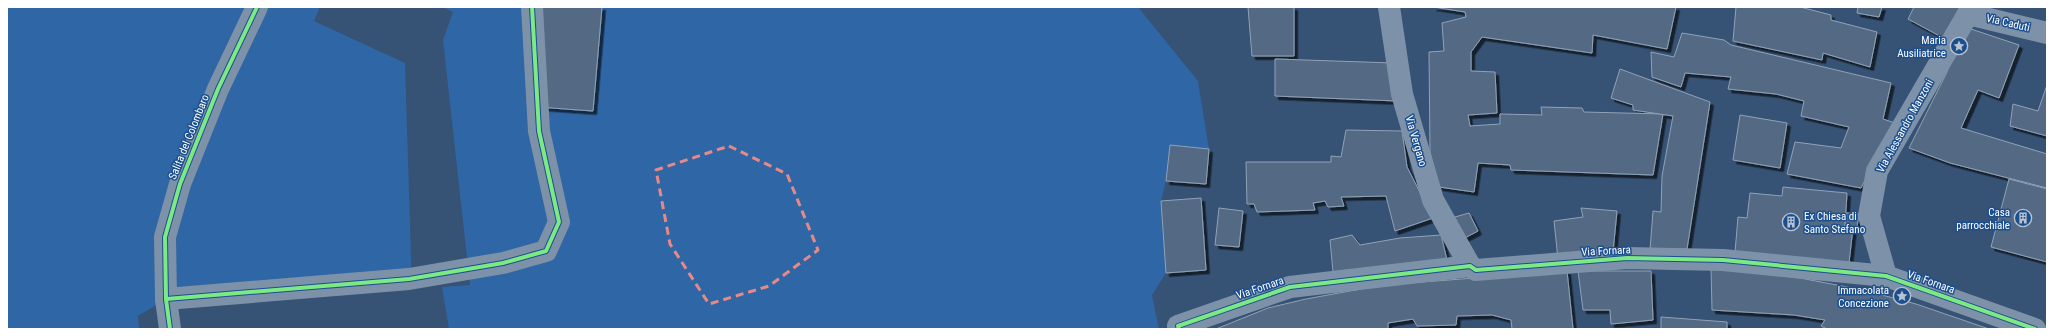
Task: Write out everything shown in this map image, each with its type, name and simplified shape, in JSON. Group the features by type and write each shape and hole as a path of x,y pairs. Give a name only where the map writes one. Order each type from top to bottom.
{"street":[{"name":"Salita del Colombaro","path":"170,329 166,299 165,237 180,184 218,89 257,7"},
{"path":"166,299 410,279 503,263 546,251 559,222 539,131 532,7"},
{"name":"Via Vergano","path":"1389,7 1402,94 1433,200 1470,266"},
{"name":"Via Caduti","path":"1970,11 2047,33"},
{"name":"Via Alessandro Manzoni","path":"1886,276 1869,216 1877,171 1970,11"},
{"name":"Via Fornara","path":"1179,327 1290,287 1470,266 1476,270 1627,258 1723,260 1886,276 2035,329"}],"highlighted area":[{"path":"729,146 787,174 818,250 769,286 709,304 670,244 656,170"}],"shaded area":[{"path":"7,7 320,7 314,21 405,63 412,289 166,299 138,316 139,329 7,329"},
{"path":"442,7 1138,7 1198,81 1209,149 1170,145 1166,181 1161,201 1166,273 1152,295 1159,329 449,329 442,287 470,285 443,40 453,12"}],"building":[{"path":"539,7 602,7 593,111 538,107"},
{"path":"1248,7 1294,7 1294,56 1252,56"},
{"path":"1433,7 1676,7 1667,49 1593,35 1592,53 1482,37 1471,52 1471,71 1495,72 1497,113 1468,115 1470,126 1500,124 1500,114 1542,115 1541,107 1582,108 1584,112 1663,114 1653,175 1511,170 1510,165 1478,163 1474,192 1439,187 1430,152 1429,52 1444,51 1442,23 1466,17 1465,12"},
{"path":"1736,7 1800,7 1831,15 1831,20 1877,32 1870,67 1823,53 1822,60 1733,41"},
{"path":"1858,7 1882,7 1879,17 1857,13"},
{"path":"1914,7 1964,7 1947,40 1908,19"},
{"path":"1962,26 2019,45 1999,98 1978,90 1961,128 2047,154 2047,188 1950,163 1909,148 1947,72"},
{"path":"1682,33 1724,40 1731,45 1891,83 1883,119 1895,123 1861,188 1787,174 1795,142 1841,148 1849,127 1801,116 1804,101 1776,94 1728,89 1731,77 1685,73 1681,87 1652,77 1651,52 1674,57"},
{"path":"1275,59 1394,63 1397,101 1275,96"},
{"path":"1620,69 1710,102 1687,249 1650,250 1653,211 1661,212 1662,176 1673,116 1633,110 1633,105 1611,98"},
{"path":"2047,85 2047,136 2010,126 2013,104 2038,111"},
{"path":"1740,115 1787,123 1780,168 1733,160"},
{"path":"1346,130 1402,131 1407,167 1433,218 1395,231 1386,196 1341,197 1344,206 1328,207 1325,201 1313,203 1315,210 1257,212 1254,204 1247,204 1246,162 1331,162 1331,156 1341,157"},
{"path":"1170,145 1209,149 1206,184 1166,181"},
{"name":"Casa parrocchiale","path":"2009,179 2047,189 2047,262 1991,247"},
{"name":"Ex Chiesa di Santo Stefano","path":"1783,187 1847,193 1845,226 1853,227 1849,263 1735,252 1738,217 1747,218 1750,193 1782,196"},
{"path":"1201,198 1206,270 1166,273 1161,201"},
{"path":"1219,208 1243,211 1239,247 1215,245"},
{"path":"1581,208 1617,211 1613,252 1558,259 1554,221 1583,217"},
{"path":"1469,213 1478,231 1461,240 1448,219"},
{"path":"1846,213 1859,214 1857,227 1845,226"},
{"path":"1352,235 1360,245 1400,238 1441,235 1448,264 1334,282 1330,240"},
{"path":"1711,268 1800,278 1863,290 1916,304 1989,329 1827,329 1821,326 1825,320 1794,315 1712,310"},
{"path":"1567,271 1573,329 1512,329 1511,320 1492,315 1457,316 1456,325 1417,326 1413,319 1388,323 1388,329 1216,329 1268,308 1306,299 1383,285"},
{"path":"1578,271 1651,271 1653,320 1611,324 1610,310 1583,310"},
{"path":"1661,317 1727,322 1727,329 1661,329"}],"cycle path":[{"path":"170,329 166,299 165,237 180,184 218,89 257,7"},
{"path":"166,299 409,279 503,263 546,251 559,222 539,131 532,7"},
{"path":"1179,329 1178,326 1290,287 1470,266 1476,270 1627,258 1723,260 1886,276 2035,329"}],"place":[{"name":"Maria Ausiliatrice","path":"1959,46"},
{"name":"Casa parrocchiale","path":"2023,218"},
{"name":"Ex Chiesa di Santo Stefano","path":"1791,222"},
{"name":"Immacolata Concezione","path":"1902,296"}]}
